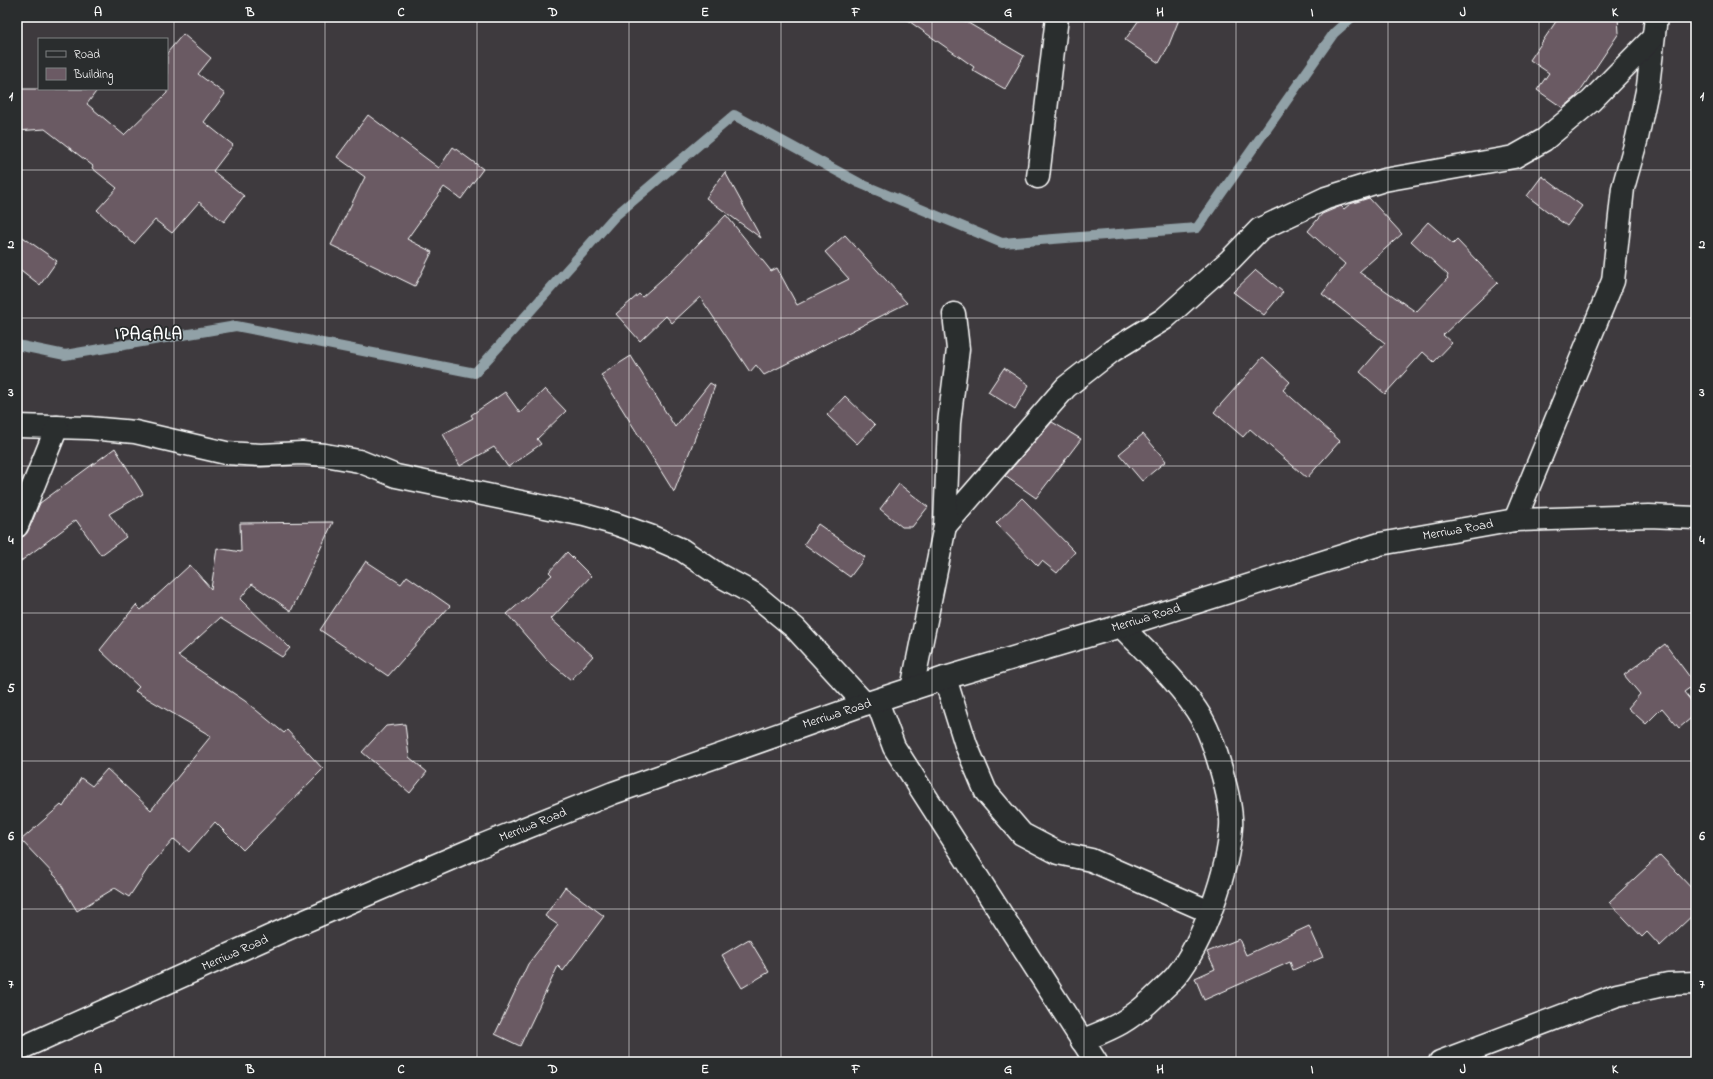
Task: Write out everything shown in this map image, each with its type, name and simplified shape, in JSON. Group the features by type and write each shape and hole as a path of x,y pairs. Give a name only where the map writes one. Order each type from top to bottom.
{"street":[{"path":"1038,177 1057,17"},
{"path":"1515,520 1614,280 1623,188 1637,138 1648,86 1654,27"},
{"path":"945,526 1066,387 1112,351 1164,319 1230,260 1260,229 1326,198 1384,180 1514,157 1544,140 1591,101 1654,27"},
{"path":"912,689 945,526 949,423 958,349 954,314"},
{"path":"17,426 135,432 226,454 261,455 302,453 325,455 359,461 396,476 584,515 650,536 682,550 719,575 754,594 794,628 871,703 894,747 1096,1062"},
{"path":"17,526 57,427"},
{"name":"Merriwa Road","path":"17,1050 289,928 478,846 613,793 945,678 1121,626 1380,544 1515,520 1649,516 1696,518"},
{"path":"1082,1041 1120,1023 1145,1006 1176,976 1195,946 1210,912 1223,872 1231,826 1229,801 1218,762 1203,721 1188,697 1121,626"},
{"path":"945,678 966,745 986,792 1022,834 1058,853 1091,860 1210,912"},
{"path":"1440,1062 1617,995 1668,984 1696,983"}],"building":[{"path":"903,17 958,17 1024,56 1005,89 972,70 974,67"},
{"path":"1141,17 1180,17 1168,47 1159,63 1125,40"},
{"path":"1559,17 1618,17 1619,33 1576,97 1563,108 1537,90 1549,73 1530,60"},
{"path":"183,34 211,58 198,74 225,94 204,122 233,145 213,171 244,196 224,222 199,202 172,233 155,220 134,244 97,210 117,188 92,168 93,166 45,129 17,131 17,89 97,90 87,104 124,135 167,93 168,52"},
{"path":"368,115 439,168 453,147 483,169 461,199 444,187 407,239 432,252 415,286 331,245 365,177 337,157"},
{"path":"725,172 761,238 706,198"},
{"path":"1542,176 1582,206 1567,226 1527,196"},
{"path":"1369,198 1402,234 1359,272 1416,312 1448,278 1448,275 1411,241 1428,222 1453,244 1457,240 1498,283 1443,335 1452,343 1434,362 1423,352 1385,394 1360,372 1385,343 1322,294 1345,264 1308,231 1322,214 1341,206 1344,209 1350,204"},
{"path":"726,215 771,271 777,268 797,305 849,279 825,252 845,235 907,303 764,375 756,365 750,372 700,297 672,323 666,316 640,341 616,314 639,294 642,297 679,264"},
{"path":"17,233 57,261 40,285 17,267"},
{"path":"1256,270 1283,292 1264,315 1233,292"},
{"path":"631,356 675,427 710,383 715,386 674,492 601,375"},
{"path":"1263,357 1290,382 1283,390 1340,441 1307,478 1250,429 1243,437 1214,412"},
{"path":"1004,368 1029,385 1015,409 988,392"},
{"path":"545,389 566,411 537,439 541,444 508,467 494,447 460,466 443,434 473,418 471,415 505,392 520,413"},
{"path":"845,396 875,425 857,444 827,415"},
{"path":"1052,422 1081,439 1036,498 1005,476"},
{"path":"1143,434 1166,461 1142,481 1119,454"},
{"path":"115,448 143,494 109,514 126,537 101,555 76,520 17,564 17,538 24,536 28,531 40,503"},
{"path":"899,484 928,507 912,527 902,527 880,509"},
{"path":"1022,498 1075,552 1057,573 1042,561 1038,566 996,523"},
{"path":"333,522 291,611 252,584 240,599 290,648 282,657 220,618 178,656 245,701 284,733 287,730 323,769 243,850 215,822 189,852 174,839 149,867 129,897 115,888 77,911 57,878 21,840 61,805 63,807 81,778 92,786 107,769 151,810 211,736 135,691 139,687 100,650 136,605 141,610 190,565 211,589 217,548 241,552 240,523"},
{"path":"818,524 865,557 850,577 804,544"},
{"path":"567,552 591,576 551,619 593,656 571,680 546,659 507,614 552,575 549,572"},
{"path":"366,561 401,584 407,576 450,606 388,676 320,630"},
{"path":"1665,644 1695,684 1684,692 1696,707 1696,714 1679,728 1662,708 1646,724 1628,708 1640,694 1624,675"},
{"path":"405,724 409,757 427,772 410,793 362,752 386,726"},
{"path":"1660,855 1696,893 1696,912 1660,946 1647,932 1642,937 1609,902"},
{"path":"565,887 604,916 563,971 558,966 520,1046 495,1034 528,964 558,925 545,916"},
{"path":"1309,926 1323,957 1293,970 1290,962 1204,1000 1195,978 1215,969 1207,952 1239,939 1246,955"},
{"path":"749,939 769,972 742,988 722,955"}],"waterway":[{"path":"17,345 65,355 236,326 475,373 615,216 734,115 859,183 1002,243 1197,228 1334,33 1352,17"}],"district":[{"name":"IPAGALA","path":"149,334"}]}
